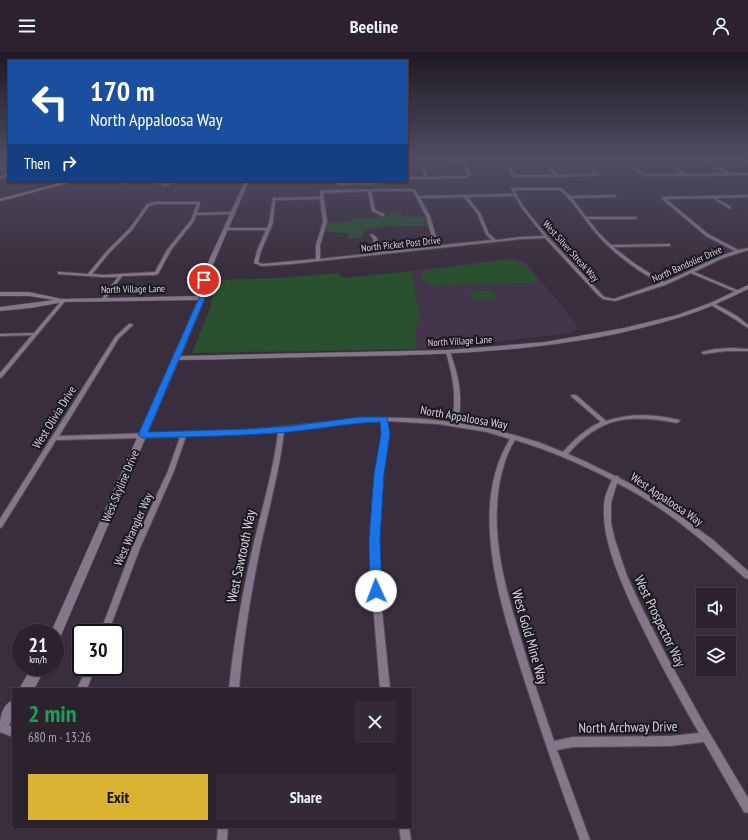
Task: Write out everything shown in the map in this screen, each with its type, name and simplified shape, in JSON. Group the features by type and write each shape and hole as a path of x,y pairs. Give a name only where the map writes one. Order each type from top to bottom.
{"main road":[{"path":"0,200 20,195"}],"street":[{"name":"West Skyline Drive","path":"60,624 202,298 206,275 241,195"},
{"path":"318,260 318,244 325,222 321,195"},
{"path":"370,195 374,211 383,215"},
{"path":"443,247 434,237 428,216 418,197 515,195"},
{"name":"West Silver Streak Way","path":"515,195 546,237 599,294 609,300"},
{"path":"465,196 478,213 488,234 495,241"},
{"path":"569,197 615,196"},
{"path":"737,251 707,235 663,198 748,196"},
{"path":"569,197 590,225 612,246 638,268 664,284"},
{"path":"226,229 270,229 274,199 322,198"},
{"path":"714,198 730,208"},
{"path":"59,273 89,275 120,276 157,273 169,250 187,229 196,214 199,203 151,204 145,208 131,229 108,252 89,275"},
{"path":"196,214 233,213"},
{"path":"585,218 635,218"},
{"name":"North Picket Post Drive","path":"270,229 255,260 258,264 276,264 546,237"},
{"path":"372,235 375,238 377,254"},
{"path":"612,246 669,245"},
{"name":"North Bandolier Drive","path":"609,300 614,300 664,284 719,257 748,249"},
{"path":"691,272 737,291"},
{"path":"103,300 120,276"},
{"name":"North Village Lane","path":"737,291 748,282"},
{"name":"North Village Lane","path":"176,358 448,352 516,347 592,336 679,316 712,304 748,287"},
{"name":"North Village Lane","path":"0,294 40,295 64,300"},
{"name":"North Village Lane","path":"0,309 31,306 64,300 202,298"},
{"path":"0,376 64,300"},
{"path":"712,304 735,317 748,327"},
{"name":"West Olivia Drive","path":"0,525 117,337 131,325"},
{"path":"0,335 35,334"},
{"path":"704,353 730,349 748,350"},
{"path":"448,352 458,390 458,408 455,424"},
{"path":"574,396 605,423"},
{"path":"565,454 575,440 588,431 605,423 639,415 656,416 677,421"},
{"path":"384,419 385,434 379,474 374,539 376,591 385,688"},
{"name":"North Appaloosa Way","path":"54,438 281,430 359,420 429,420 514,437 565,454"},
{"name":"West Sawtooth Way","path":"234,688 245,603 277,464 281,430"},
{"name":"West Wrangler Way","path":"107,624 136,548 171,471 184,434"},
{"name":"West Gold Mine Way","path":"514,437 508,445 498,478 492,523 494,551 506,604 551,746 585,840"},
{"name":"West Appaloosa Way","path":"565,454 616,478 659,504 694,529 748,576"},
{"name":"West Prospector Way","path":"616,478 607,508 609,527 622,573 644,620 706,737 748,808"},
{"path":"27,688 34,676"},
{"path":"82,688 87,676"},
{"path":"12,709 0,726 12,732"},
{"name":"North Archway Drive","path":"551,746 573,742 670,741 706,737"},
{"path":"222,840 223,828"},
{"path":"404,828 406,840"}],"shaded area":[{"path":"514,258 526,262 578,326 571,333 416,349 416,323 421,322 411,271"}],"green space":[{"path":"387,211 400,211 402,217 425,217 428,226 382,227 366,231 362,234 364,238 348,238 349,233 325,232 327,223 350,222 351,219 383,217 390,215"},
{"path":"508,260 521,263 527,268 536,278 534,284 527,282 442,285 441,283 438,283 439,285 432,287 422,279 423,272 428,270"},
{"path":"411,271 421,322 416,323 416,349 192,353 210,308 216,280 278,278 338,273 344,278"},
{"path":"491,290 497,298 474,299 470,292"}],"route":[{"path":"204,280 202,298 142,435 247,432 290,429 359,420 384,419 385,434 379,474 374,539 376,591"}]}
